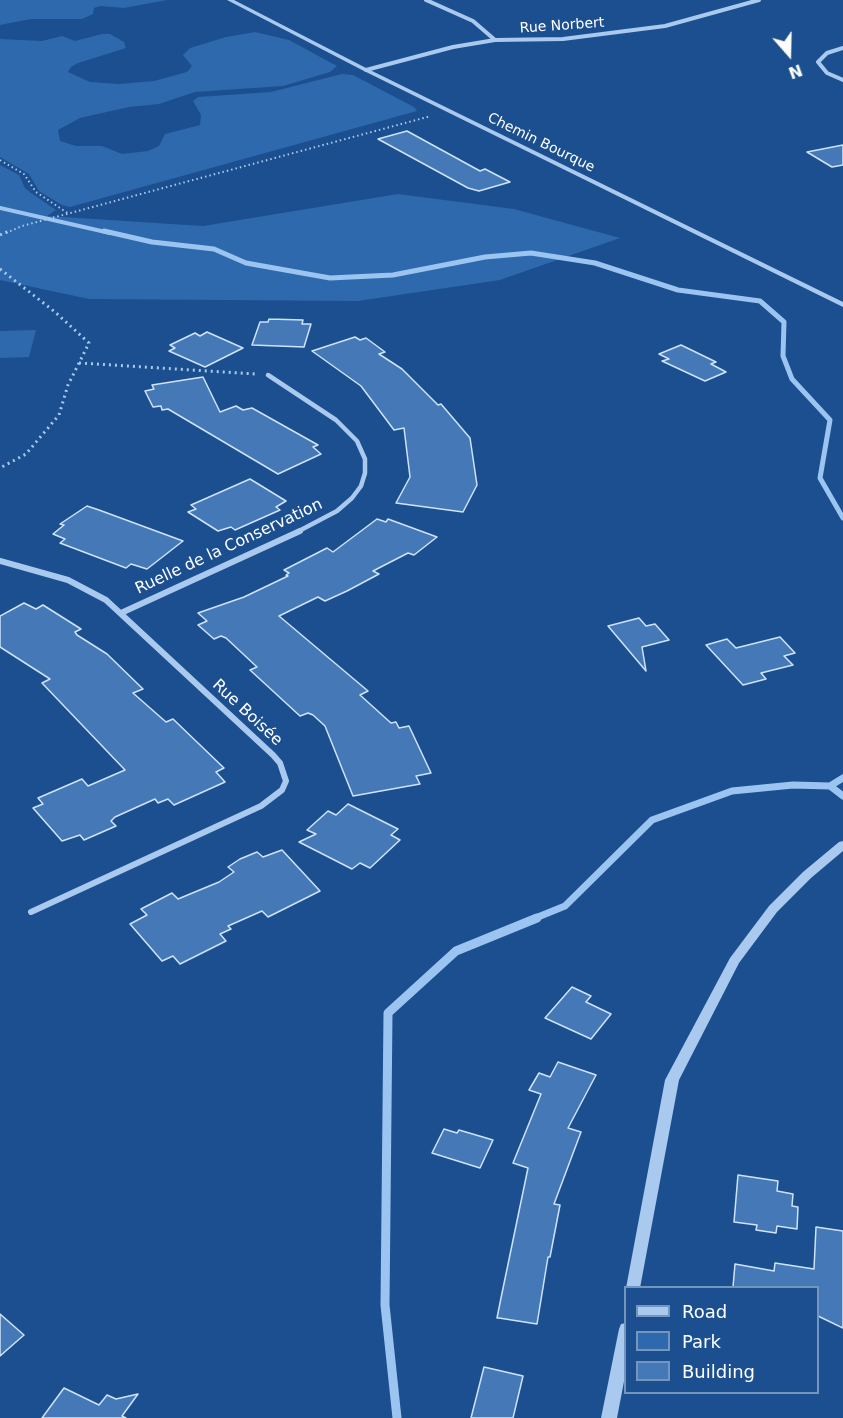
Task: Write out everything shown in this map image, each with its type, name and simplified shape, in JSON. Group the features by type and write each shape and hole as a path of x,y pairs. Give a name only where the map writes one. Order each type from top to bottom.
{"street":[{"name":"Chemin Bourque","path":"230,0 366,70 843,305"},
{"path":"426,0 473,21 495,40"},
{"name":"Rue Norbert","path":"366,70 453,47 495,40 563,39 665,26 759,0"},
{"path":"843,48 827,53 818,62 820,68 843,80"},
{"name":"Ruelle de la Conservation","path":"121,614 317,523 337,511 352,498 361,486 365,473 364,459 357,441 336,420 268,375"},
{"name":"Rue Boisée","path":"0,561 38,570 76,583 106,600 273,754 280,763 285,781 282,790 261,806 31,912"},
{"path":"633,1286 672,1080 734,961 779,903 807,875 843,845"},
{"path":"609,1418 624,1339"}],"path":[{"path":"0,235 22,226 59,218 449,111"},
{"path":"0,160 24,174 36,192 70,214"},
{"path":"0,269 89,343 68,385 59,415 42,432 26,454 0,468"},
{"path":"79,363 268,375"}],"green space":[{"path":"0,0 167,0 124,8 100,6 94,8 93,14 82,19 31,19 0,25"},
{"path":"255,32 289,40 337,66 330,72 283,86 195,92 159,104 129,107 80,118 58,130 60,141 76,146 102,146 122,154 148,151 159,146 165,134 200,125 201,115 193,101 198,97 271,92 342,74 353,75 414,107 417,111 70,207 62,205 39,191 29,174 0,157 0,39 42,41 62,36 75,41 110,34 124,42 126,48 78,63 68,72 90,82 118,84 154,81 187,72 192,66 183,55 190,48 226,37"},
{"path":"0,165 19,175 25,188 56,210 47,216 203,226 398,194 514,209 620,238 500,280 358,301 89,299 0,280"},
{"path":"36,330 29,357 0,358 0,331"}],"building":[{"path":"407,131 480,171 485,169 510,182 479,191 468,188 378,139"},
{"path":"843,145 843,165 832,167 807,152"},
{"path":"269,319 303,320 302,324 311,324 304,347 252,345 260,322 268,322"},
{"path":"207,332 243,348 205,367 169,351 175,348 170,345 195,333 200,336"},
{"path":"355,337 360,340 366,338 385,352 379,354 402,369 438,405 441,404 470,438 477,485 463,512 396,503 410,477 404,428 394,430 361,386 312,351"},
{"path":"681,345 716,362 711,364 726,372 705,381 662,361 669,359 659,354"},
{"path":"203,377 220,412 236,406 243,410 252,408 318,445 313,447 321,454 278,474 168,409 162,410 161,406 153,407 145,391 154,389 152,385"},
{"path":"250,479 286,501 276,507 280,510 235,530 231,527 218,531 188,512 196,509 191,505"},
{"path":"87,506 183,541 147,569 131,564 126,568 60,543 65,539 53,534 64,525 60,524"},
{"path":"377,519 386,522 388,519 437,537 414,555 408,553 373,571 379,574 347,591 325,601 318,597 279,616 368,691 360,695 391,723 396,722 399,728 409,726 431,773 416,776 420,784 353,796 325,726 308,713 300,716 250,670 257,667 226,638 221,636 214,639 198,625 207,621 198,613 244,597 288,576 286,575 289,573 284,570 327,548 333,552"},
{"path":"24,603 36,609 43,605 81,629 75,632 77,635 107,654 143,689 133,693 166,722 173,719 224,768 216,772 225,782 174,805 168,799 158,803 155,799 115,817 111,821 116,826 84,840 80,835 62,841 33,808 43,804 38,798 82,779 88,786 125,770 42,683 50,679 0,647 0,616"},
{"path":"639,618 646,626 655,624 669,640 642,647 646,671 608,626"},
{"path":"780,637 795,653 784,656 793,665 761,673 766,679 743,685 706,645 727,639 736,648"},
{"path":"348,804 398,829 391,835 400,840 370,868 360,863 352,869 299,842 316,834 307,830 328,811 336,815"},
{"path":"282,850 320,891 268,917 262,911 228,926 231,929 220,934 226,941 180,964 173,956 162,961 130,924 147,915 141,909 172,893 178,899 219,882 234,872 228,867 240,859 257,852 263,857"},
{"path":"572,987 591,996 586,1002 611,1014 591,1039 545,1018"},
{"path":"558,1062 596,1075 568,1128 581,1132 554,1204 560,1205 550,1257 548,1257 537,1324 497,1318 528,1168 513,1163 541,1094 529,1090 539,1073 550,1077"},
{"path":"444,1129 457,1133 459,1130 493,1140 480,1168 432,1153"},
{"path":"738,1175 778,1181 777,1191 793,1194 792,1206 798,1207 797,1229 777,1226 776,1233 756,1230 757,1225 734,1222"},
{"path":"816,1227 843,1231 843,1328 819,1316 819,1286 733,1286 735,1264 774,1271 775,1263 814,1269"},
{"path":"0,1314 24,1335 0,1356"},
{"path":"484,1367 523,1376 513,1418 471,1418"},
{"path":"64,1388 99,1405 107,1395 116,1399 138,1394 122,1416 126,1418 42,1418"}],"waterway":[{"path":"0,208 110,233"},
{"path":"104,231 152,242 214,249 246,263 330,278 393,275 485,257 531,253 595,263 678,290 760,301 784,322 783,356 792,379 830,420 820,478 843,518"},
{"path":"830,786 843,778"},
{"path":"533,919 565,906 652,820 732,791 793,785 830,786"},
{"path":"830,786 843,796"},
{"path":"397,1418 385,1305 388,1013 456,951 537,918"}]}
